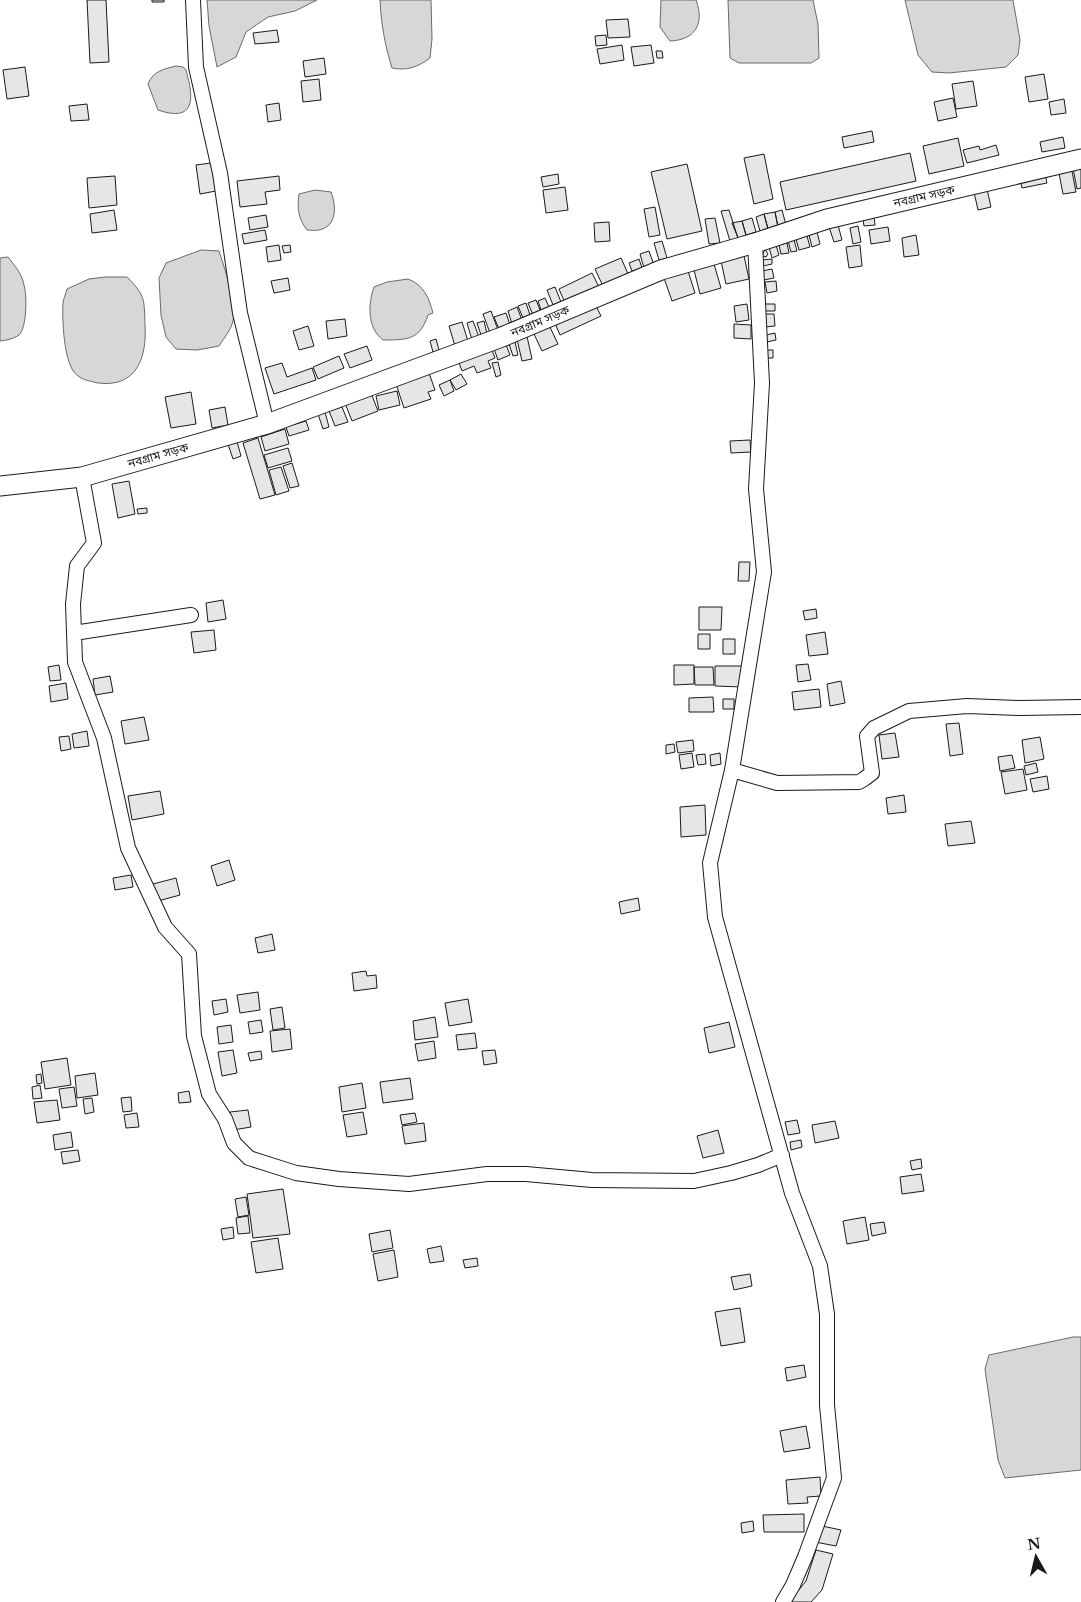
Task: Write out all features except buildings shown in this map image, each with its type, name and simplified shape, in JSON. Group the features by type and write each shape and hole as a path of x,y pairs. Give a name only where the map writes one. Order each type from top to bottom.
{"main road":[{"name":"নবগ্রাম সড়ক","path":"0,486 82,477 267,424 502,337 661,270 755,243 827,219 1081,159"}],"street":[{"path":"193,0 196,67 220,173 240,313 267,424"},
{"path":"755,243 762,383 756,489 764,572 732,770 710,863 716,917 792,1193 820,1266 827,1314 827,1405 834,1478 805,1557 793,1585 783,1602"},
{"path":"82,477 94,543 77,566 73,604 75,662 104,738 128,848 165,927 189,954 194,1036 209,1094 225,1119 234,1142 249,1158 296,1173 339,1179 409,1184 487,1174 526,1174 592,1180 694,1181 731,1173 782,1155"},
{"path":"74,634 191,616"},
{"path":"732,770 777,783 859,782 872,773 867,736 874,728 909,711 967,706 1020,708 1081,707"}],"shaded area":[{"path":"207,0 317,0 295,11 268,17 246,32 236,57 217,67 209,26"},
{"path":"380,0 431,0 432,39 430,58 412,68 392,68 381,17"},
{"path":"661,0 696,0 699,16 696,29 692,34 686,38 670,41 660,27"},
{"path":"728,0 813,0 818,24 819,58 811,63 739,63 730,58"},
{"path":"905,0 1013,0 1020,40 1018,55 1006,67 949,73 932,72 918,55"},
{"path":"176,66 183,67 186,70 191,98 189,105 186,110 180,113 158,110 148,84 156,73"},
{"path":"315,190 331,192 334,214 330,224 325,228 307,230 299,213 299,194"},
{"path":"201,250 219,251 232,296 233,321 219,346 197,350 176,349 166,337 161,315 159,278 166,263"},
{"path":"8,257 18,270 23,281 26,311 24,326 19,335 0,341 0,258"},
{"path":"127,277 138,289 143,299 145,337 141,359 131,375 122,381 98,383 79,377 71,366 63,330 63,302 67,289 89,279"},
{"path":"408,279 422,288 430,302 433,313 428,315 421,329 412,337 399,340 383,340 374,329 370,315 374,287 387,282"},
{"path":"1073,1337 1081,1337 1081,1470 1005,1478 998,1460 985,1369 989,1355"}]}
